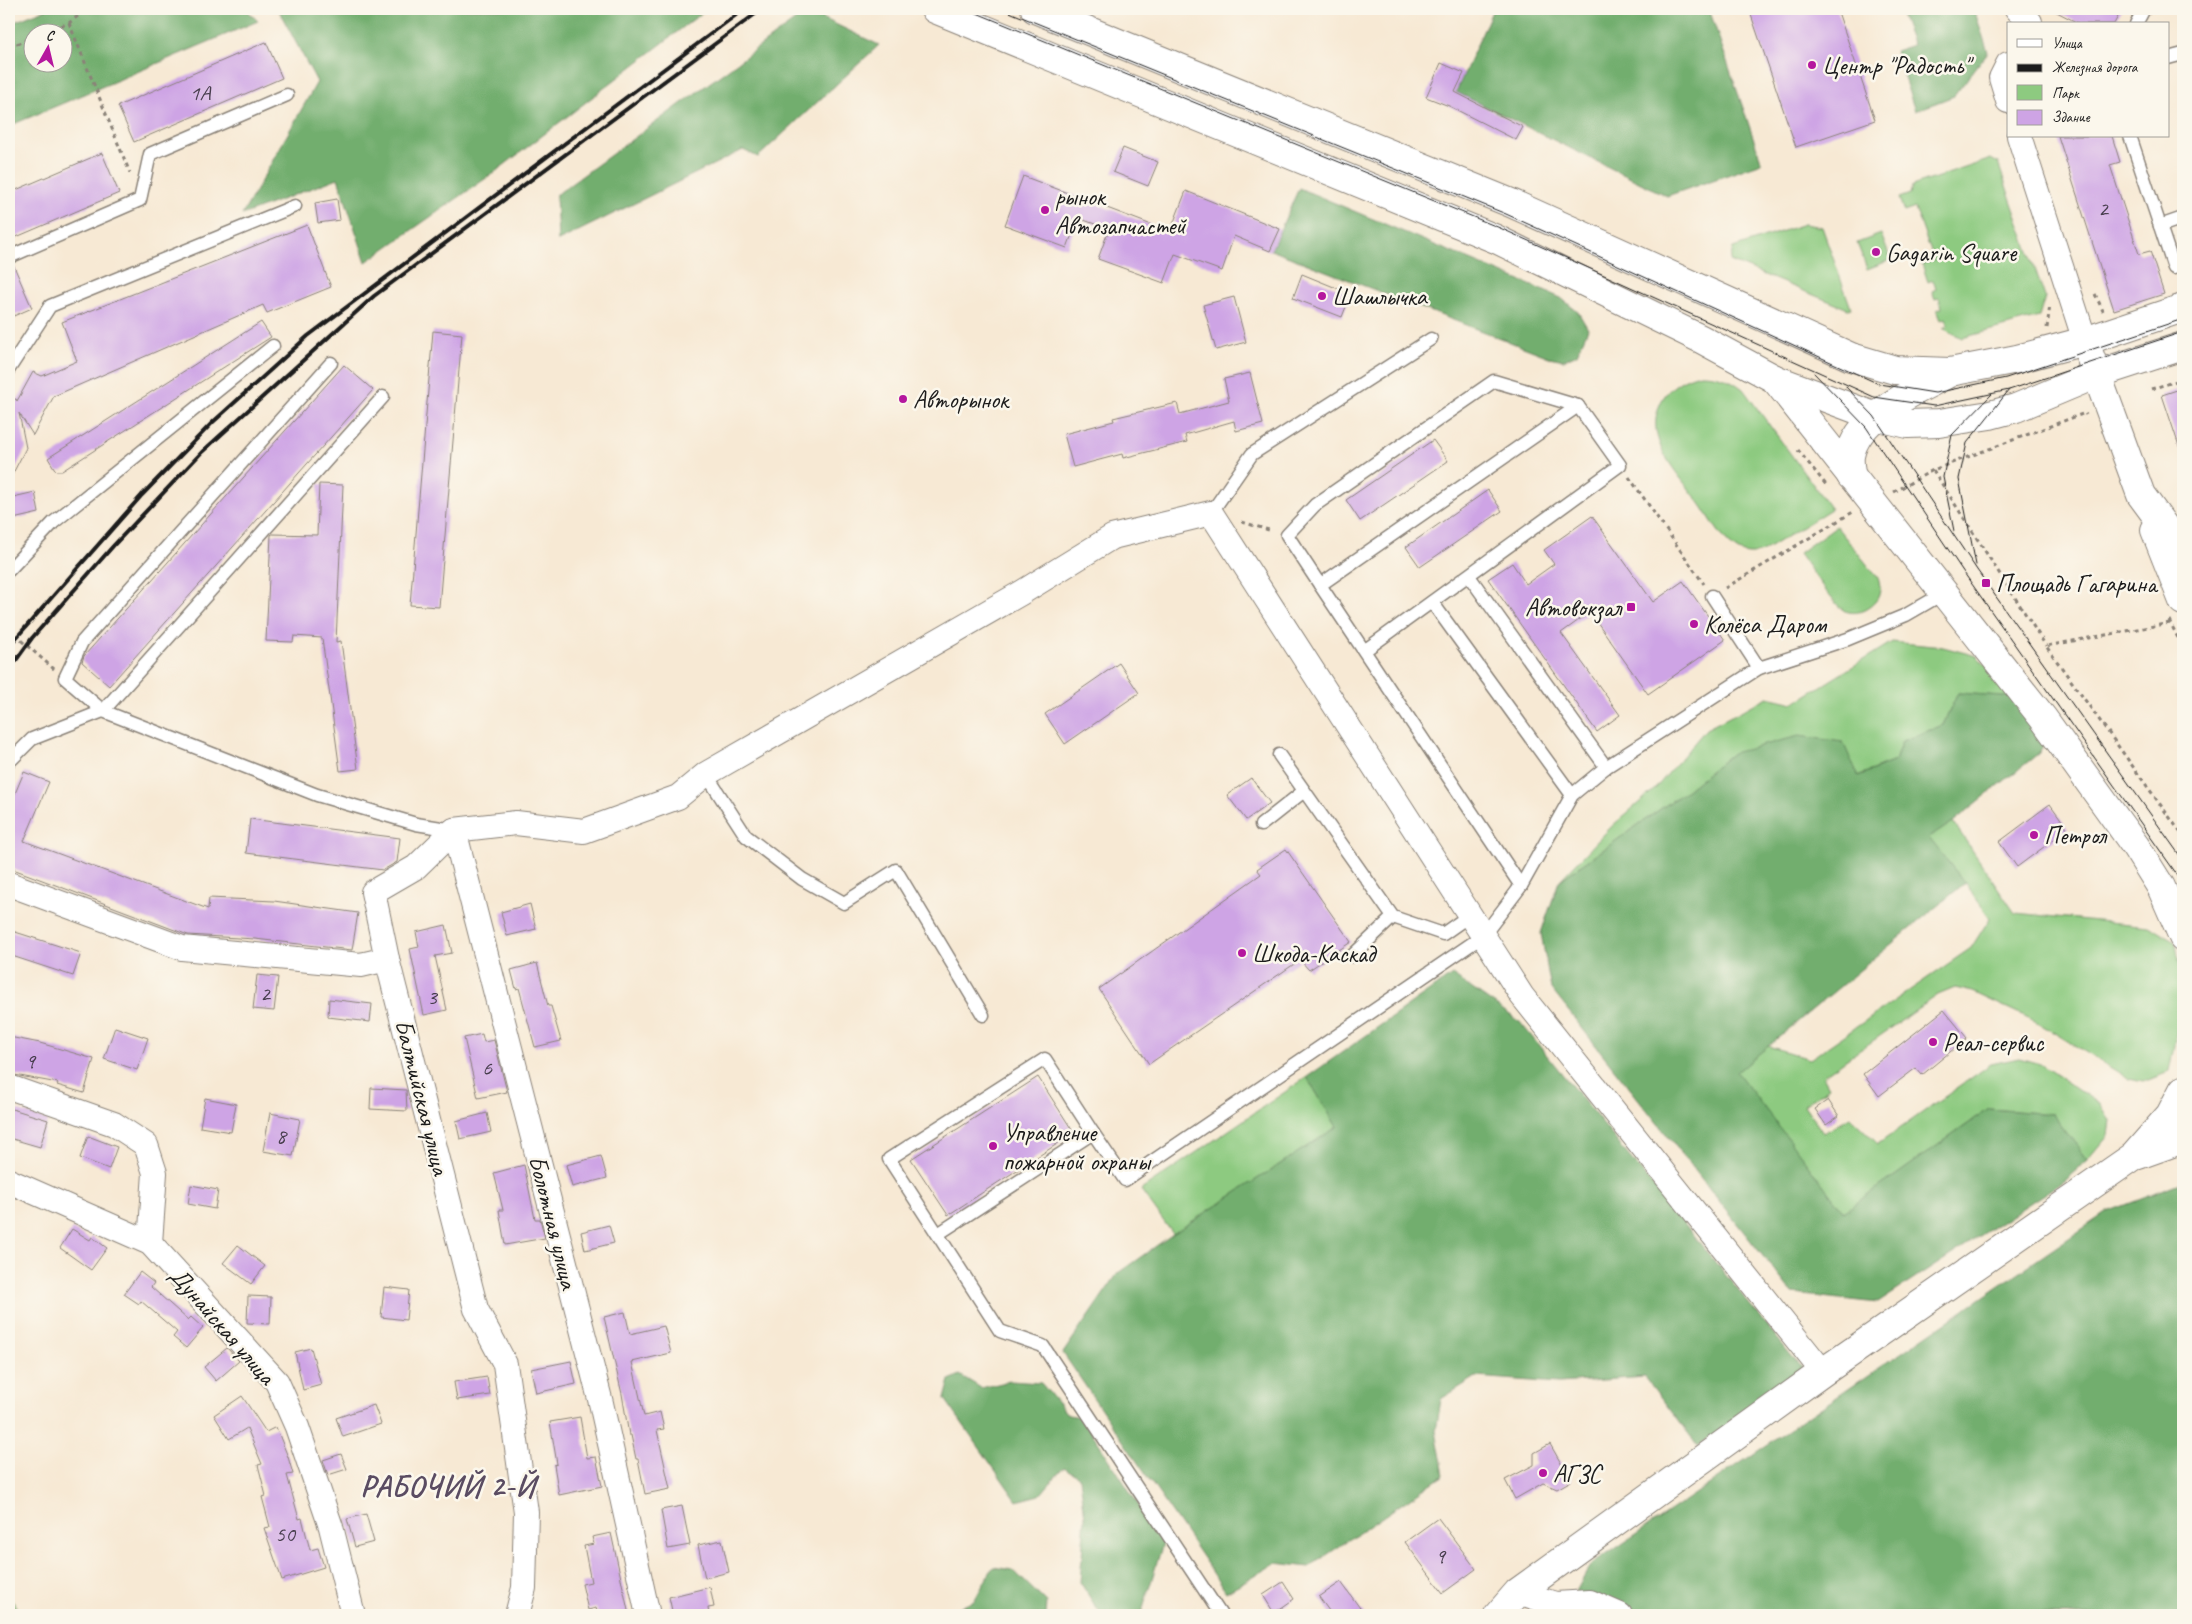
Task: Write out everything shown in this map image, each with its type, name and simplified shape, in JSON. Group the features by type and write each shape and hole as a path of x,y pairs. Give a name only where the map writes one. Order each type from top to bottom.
{"main road":[{"path":"935,9 1496,239 1741,358 1775,379 1874,416 1908,424 1939,424 1968,420 2016,408 2097,374 2183,346"},
{"path":"1035,9 1511,202 1851,357 1895,370 1950,372 2017,359 2085,341 2183,308"},
{"path":"2085,341 2141,495 2183,601"},
{"path":"1842,485 1856,440 1874,416 1950,372"},
{"path":"1775,379 1842,485 1861,509 1944,593 2043,718 2136,847 2161,887 2183,937"},
{"path":"2141,495 2183,552"},
{"path":"1498,1615 1518,1592 1823,1372 2134,1156 2170,1115 2183,1090"},
{"path":"2134,1156 2183,1139"}],"street":[{"path":"2007,66 2001,78 2007,98"},
{"path":"2021,138 2085,341"},
{"path":"454,830 516,823 584,832 678,797 706,774 1021,593 1112,537 1211,512 1522,996 1823,1372"},
{"name":"Балтийская улица","path":"454,830 416,867 373,892 387,959 476,1309 505,1364 526,1512 524,1588 517,1615"},
{"name":"Болотная улица","path":"454,830 601,1403 648,1615"},
{"path":"9,884 182,948 361,965 387,959"},
{"path":"9,1087 114,1124 146,1145 155,1173 150,1243"},
{"name":"Дунайская улица","path":"9,1182 150,1243 277,1382 297,1427 331,1526 353,1615"},
{"path":"1518,1592 1555,1604 1590,1602 1620,1615"}],"lane":[{"path":"2137,22 2144,9"},
{"path":"2170,57 2183,54"},
{"path":"9,257 140,200 150,154 286,96"},
{"path":"2131,138 2174,268"},
{"path":"9,369 50,306 295,206"},
{"path":"2160,226 2183,218"},
{"path":"1211,512 1252,454 1431,339"},
{"path":"9,570 54,522 273,346"},
{"path":"331,363 82,642 65,678 103,711 317,795 416,824 454,830"},
{"path":"1364,650 1469,576 1620,464 1578,406 1494,381 1315,505 1287,535 1521,886"},
{"path":"9,762 32,739 103,711 383,398"},
{"path":"1320,585 1578,406"},
{"path":"1469,576 1606,767"},
{"path":"1221,1615 1043,1346 1000,1331 890,1159 1045,1059 1125,1180 1483,936 1521,886 1572,795 1606,767 1760,668 1848,639 1906,616 1944,593"},
{"path":"1712,596 1760,668"},
{"path":"1432,602 1572,795"},
{"path":"1279,755 1393,917 1443,934 1470,915"},
{"path":"706,774 746,836 802,878 844,903 896,870 983,1015"},
{"path":"1261,825 1304,791"},
{"path":"1352,956 1393,917"},
{"path":"938,1234 1093,1134"}],"path":[{"path":"70,22 87,9"},
{"path":"72,30 140,200"},
{"path":"9,47 22,42"},
{"path":"2047,334 2050,302"},
{"path":"2151,389 2183,379"},
{"path":"1620,464 1712,596 1861,509 1933,470 2085,413"},
{"path":"1793,442 1842,485"},
{"path":"1933,470 2046,646 2183,836"},
{"path":"1844,507 1861,509"},
{"path":"1211,512 1287,535"},
{"path":"2046,646 2170,623 2183,648"},
{"path":"9,630 65,678"}],"green space":[{"path":"47,9 246,9 258,21 9,126 9,24"},
{"path":"278,9 707,9 495,172 366,262 338,178 242,215 317,82"},
{"path":"1493,9 1709,9 1762,163 1667,196 1456,92"},
{"path":"1899,9 1974,9 1988,52 1954,96 1915,111 1895,51 1913,45"},
{"path":"808,11 879,45 758,157 743,150 558,241 556,195"},
{"path":"1991,159 1998,163 2045,297 2039,317 1962,338 1943,328 1948,326 1945,318 1941,320 1937,310 1942,308 1939,298 1935,299 1932,291 1936,289 1933,280 1928,282 1922,264 1934,260 1915,208 1904,212 1899,198 1910,194 1912,186"},
{"path":"1299,188 1561,298 1578,312 1588,329 1577,354 1564,360 1549,357 1271,250"},
{"path":"1804,224 1822,227 1851,308 1848,309 1730,261 1733,248"},
{"path":"1881,234 1891,260 1867,269 1857,243"},
{"path":"1700,374 1723,377 1743,389 1831,509 1762,552 1746,554 1731,546 1673,468 1659,443 1656,430 1656,416 1664,396 1678,383"},
{"path":"1836,526 1879,581 1880,591 1878,597 1874,603 1861,612 1853,613 1845,611 1840,607 1799,553"},
{"path":"1892,642 1943,647 1977,656 2015,697 1958,693 1943,725 1902,741 1895,761 1857,776 1733,753 1683,793 1559,881 1612,826 1655,789 1706,729 1768,697 1794,703"},
{"path":"1958,693 2015,697 2046,740 2039,753 1953,822 1929,838 1965,883 1737,1072 1844,1212 1989,1109 2052,1114 2088,1160 2065,1180 1878,1303 1793,1294 1551,989 1541,933 1559,881 1683,793 1733,753 1799,736 1843,742 1858,776 1895,761 1902,741 1943,725"},
{"path":"1953,822 2015,913 2149,926 2175,941 2183,980 2183,999 2169,1072 2143,1082 2129,1079 2035,1021 1973,992 1955,988 1938,995 1823,1076 1829,1087 1804,1105 1823,1133 1850,1117 1878,1144 1991,1064 2019,1058 2040,1064 2101,1105 2110,1120 2108,1136 2088,1160 2052,1114 1989,1109 1844,1212 1736,1072 1768,1046 1810,1059 1971,948 1990,918 1965,883 1928,838"},
{"path":"1452,975 1519,1021 1803,1370 1698,1446 1645,1377 1559,1383 1476,1377 1441,1399 1436,1431 1444,1475 1309,1567 1276,1563 1226,1592 1063,1353 1118,1273 1173,1234 1337,1127 1307,1077"},
{"path":"1307,1077 1337,1127 1173,1234 1141,1190"},
{"path":"2183,1183 2183,1615 1563,1615 1590,1566 2107,1212"},
{"path":"960,1375 981,1388 1010,1381 1041,1383 1068,1415 1082,1417 1163,1543 1141,1615 1101,1615 1080,1582 1085,1517 1080,1478 1064,1467 1040,1495 1017,1501 945,1399 950,1380"},
{"path":"993,1567 1013,1570 1047,1603 1046,1615 948,1615 949,1612 974,1601"},
{"path":"9,1598 15,1604 19,1615 9,1615"}],"building":[{"name":"Центр \"Радость\"","path":"1749,9 1837,9 1875,120 1796,147"},
{"path":"2051,9 2122,9 2115,22 2076,22"},
{"path":"266,42 282,78 134,142 118,106"},
{"path":"1441,63 1464,73 1455,92 1523,127 1516,140 1449,106 1426,97"},
{"path":"2059,138 2113,138 2120,162 2110,165 2139,254 2150,251 2164,294 2114,310"},
{"path":"1123,148 1158,162 1148,186 1113,172"},
{"path":"102,153 119,193 14,238 9,225 9,193"},
{"path":"1023,176 1170,232 1186,191 1280,229 1270,251 1234,236 1222,271 1175,254 1164,283 1098,259 1109,229 1078,218 1067,248 1005,225"},
{"path":"337,199 340,220 318,223 315,203"},
{"path":"307,225 331,287 267,313 263,305 54,396 33,435 19,413 26,448 9,481 9,400 16,399 17,401 33,372 42,376 77,361 62,322"},
{"path":"13,264 32,308 9,318 9,265"},
{"name":"Шашлычка","path":"1302,274 1351,294 1342,317 1293,298"},
{"path":"1234,297 1246,342 1216,350 1203,305"},
{"path":"261,322 271,337 62,471 56,471 48,458"},
{"path":"433,331 462,334 439,607 410,605"},
{"path":"344,365 373,390 109,686 82,662 84,656"},
{"path":"1250,373 1263,424 1236,431 1234,421 1185,435 1187,442 1123,458 1122,454 1073,467 1064,434 1114,421 1113,418 1177,403 1180,414 1229,401 1224,379"},
{"path":"2183,388 2183,448 2180,449 2162,395"},
{"path":"1433,440 1448,461 1360,521 1346,500"},
{"path":"319,484 343,485 336,642 341,641 358,769 340,771 322,638 294,636 293,642 266,641 271,535 317,535"},
{"path":"1488,490 1502,511 1420,567 1406,547"},
{"path":"35,492 39,513 9,520 9,498"},
{"name":"Автовокзал","path":"1592,516 1653,602 1683,581 1725,640 1648,694 1590,612 1561,633 1620,715 1597,732 1488,579 1512,563 1526,584 1554,564 1544,550"},
{"path":"1119,663 1139,693 1065,744 1045,714"},
{"path":"24,772 49,782 24,841 208,909 209,898 274,901 358,913 352,950 255,939 188,935 13,869 9,871 9,808"},
{"path":"1251,778 1270,803 1246,820 1227,795"},
{"name":"Петрол","path":"2050,804 2068,829 2017,867 1999,842"},
{"path":"250,819 400,838 397,862 383,870 246,853"},
{"name":"Шкода-Каскад","path":"1286,849 1351,942 1309,970 1300,960 1149,1064 1099,989 1261,874 1257,869"},
{"path":"530,904 536,929 507,936 501,912"},
{"path":"446,925 452,953 435,956 447,1010 424,1015 410,949 419,947 416,932"},
{"path":"9,930 81,953 73,976 9,955"},
{"path":"537,963 548,1006 551,1006 561,1041 535,1047 519,988 516,989 511,970"},
{"path":"257,975 278,977 274,1011 253,1009"},
{"path":"329,999 372,1004 370,1022 328,1017"},
{"name":"Реал-сервис","path":"1944,1010 1967,1038 1922,1075 1916,1068 1879,1096 1863,1074"},
{"path":"115,1027 148,1038 137,1070 104,1059"},
{"path":"482,1034 484,1042 494,1040 507,1092 478,1098 464,1038"},
{"path":"9,1037 40,1043 94,1059 84,1093 57,1085 58,1083 9,1074"},
{"name":"Управление пожарной охраны","path":"1038,1077 1074,1133 948,1215 911,1159"},
{"path":"371,1088 406,1090 407,1111 370,1109"},
{"path":"205,1098 236,1104 231,1132 200,1127"},
{"path":"1828,1100 1839,1116 1826,1125 1815,1109"},
{"path":"9,1108 48,1120 40,1147 9,1138"},
{"path":"270,1113 300,1119 293,1156 263,1151"},
{"path":"487,1113 491,1132 460,1139 456,1121"},
{"path":"88,1136 117,1147 109,1169 80,1158"},
{"path":"601,1156 607,1178 572,1187 566,1165"},
{"path":"524,1165 535,1219 540,1219 545,1238 505,1245 499,1210 503,1210 494,1173"},
{"path":"191,1185 218,1190 215,1209 188,1204"},
{"path":"609,1225 614,1243 585,1250 581,1232"},
{"path":"72,1229 90,1240 92,1237 107,1248 91,1270 60,1248"},
{"path":"238,1245 265,1266 251,1284 223,1263"},
{"path":"140,1272 154,1283 151,1287 188,1320 191,1317 203,1328 186,1348 173,1337 177,1332 141,1301 139,1304 124,1294"},
{"path":"384,1287 409,1290 406,1320 381,1317"},
{"path":"248,1296 271,1297 270,1324 247,1323"},
{"path":"625,1312 630,1334 664,1326 671,1353 632,1362 644,1416 660,1412 664,1429 657,1430 670,1489 645,1494 638,1459 636,1459 631,1435 629,1435 622,1394 604,1317"},
{"path":"227,1348 239,1361 216,1381 204,1367"},
{"path":"311,1348 321,1385 303,1390 295,1352"},
{"path":"571,1361 576,1384 536,1393 531,1369"},
{"path":"487,1377 490,1395 457,1400 454,1382"},
{"path":"242,1396 266,1432 276,1427 293,1474 287,1475 299,1519 302,1518 310,1550 318,1548 324,1567 282,1580 264,1528 270,1527 262,1497 266,1496 258,1465 262,1464 247,1428 229,1439 214,1415"},
{"path":"374,1405 381,1424 343,1437 336,1418"},
{"path":"580,1417 587,1458 596,1457 602,1486 559,1495 554,1465 557,1464 550,1422"},
{"name":"АГЗС","path":"1550,1444 1571,1481 1557,1489 1543,1483 1515,1499 1505,1480 1534,1465 1534,1453"},
{"path":"341,1454 347,1469 328,1475 323,1460"},
{"path":"682,1506 690,1545 668,1549 661,1510"},
{"path":"366,1514 374,1542 355,1547 347,1519"},
{"path":"1438,1518 1476,1569 1443,1593 1405,1542"},
{"path":"611,1533 629,1615 598,1615 596,1608 588,1610 582,1584 591,1582 584,1546 594,1544 592,1537"},
{"path":"722,1540 729,1572 705,1578 698,1545"},
{"path":"1283,1582 1294,1599 1274,1613 1263,1595"},
{"path":"1341,1582 1365,1615 1332,1615 1319,1597"},
{"path":"710,1587 714,1607 708,1608 709,1615 673,1615 669,1597"}],"tram line":[{"path":"967,9 1500,228 1874,397 1934,406 2009,390 2183,332"},
{"path":"1002,9 1506,214 1879,384 1935,393 2006,378 2183,319"},
{"path":"1814,373 1866,427 1962,570 2183,883"},
{"path":"1846,387 1874,416 1977,570 2183,860"},
{"path":"1976,565 1959,479 1967,443 2009,390"},
{"path":"1954,531 1943,477 1952,435 1992,394"}],"railway":[{"path":"9,646 142,495 212,423 308,336 744,9"},
{"path":"9,670 32,638 114,545 202,452 374,296 762,9"}],"place":[{"name":"Центр \"Радость\"","path":"1812,65"},
{"name":"рынок Автозапчастей","path":"1045,210"},
{"name":"Gagarin Square","path":"1876,252"},
{"name":"Шашлычка","path":"1322,296"},
{"name":"Авторынок","path":"903,399"},
{"name":"Площадь Гагарина","path":"1986,583"},
{"name":"Автовокзал","path":"1631,607"},
{"name":"Колёса Даром","path":"1694,624"},
{"name":"Петрол","path":"2034,835"},
{"name":"Шкода-Каскад","path":"1242,953"},
{"name":"Реал-сервис","path":"1933,1042"},
{"name":"Управление пожарной охраны","path":"993,1146"},
{"name":"АГЗС","path":"1543,1473"}],"district":[{"name":"РАБОЧИЙ 2‑Й","path":"448,1486"}]}
